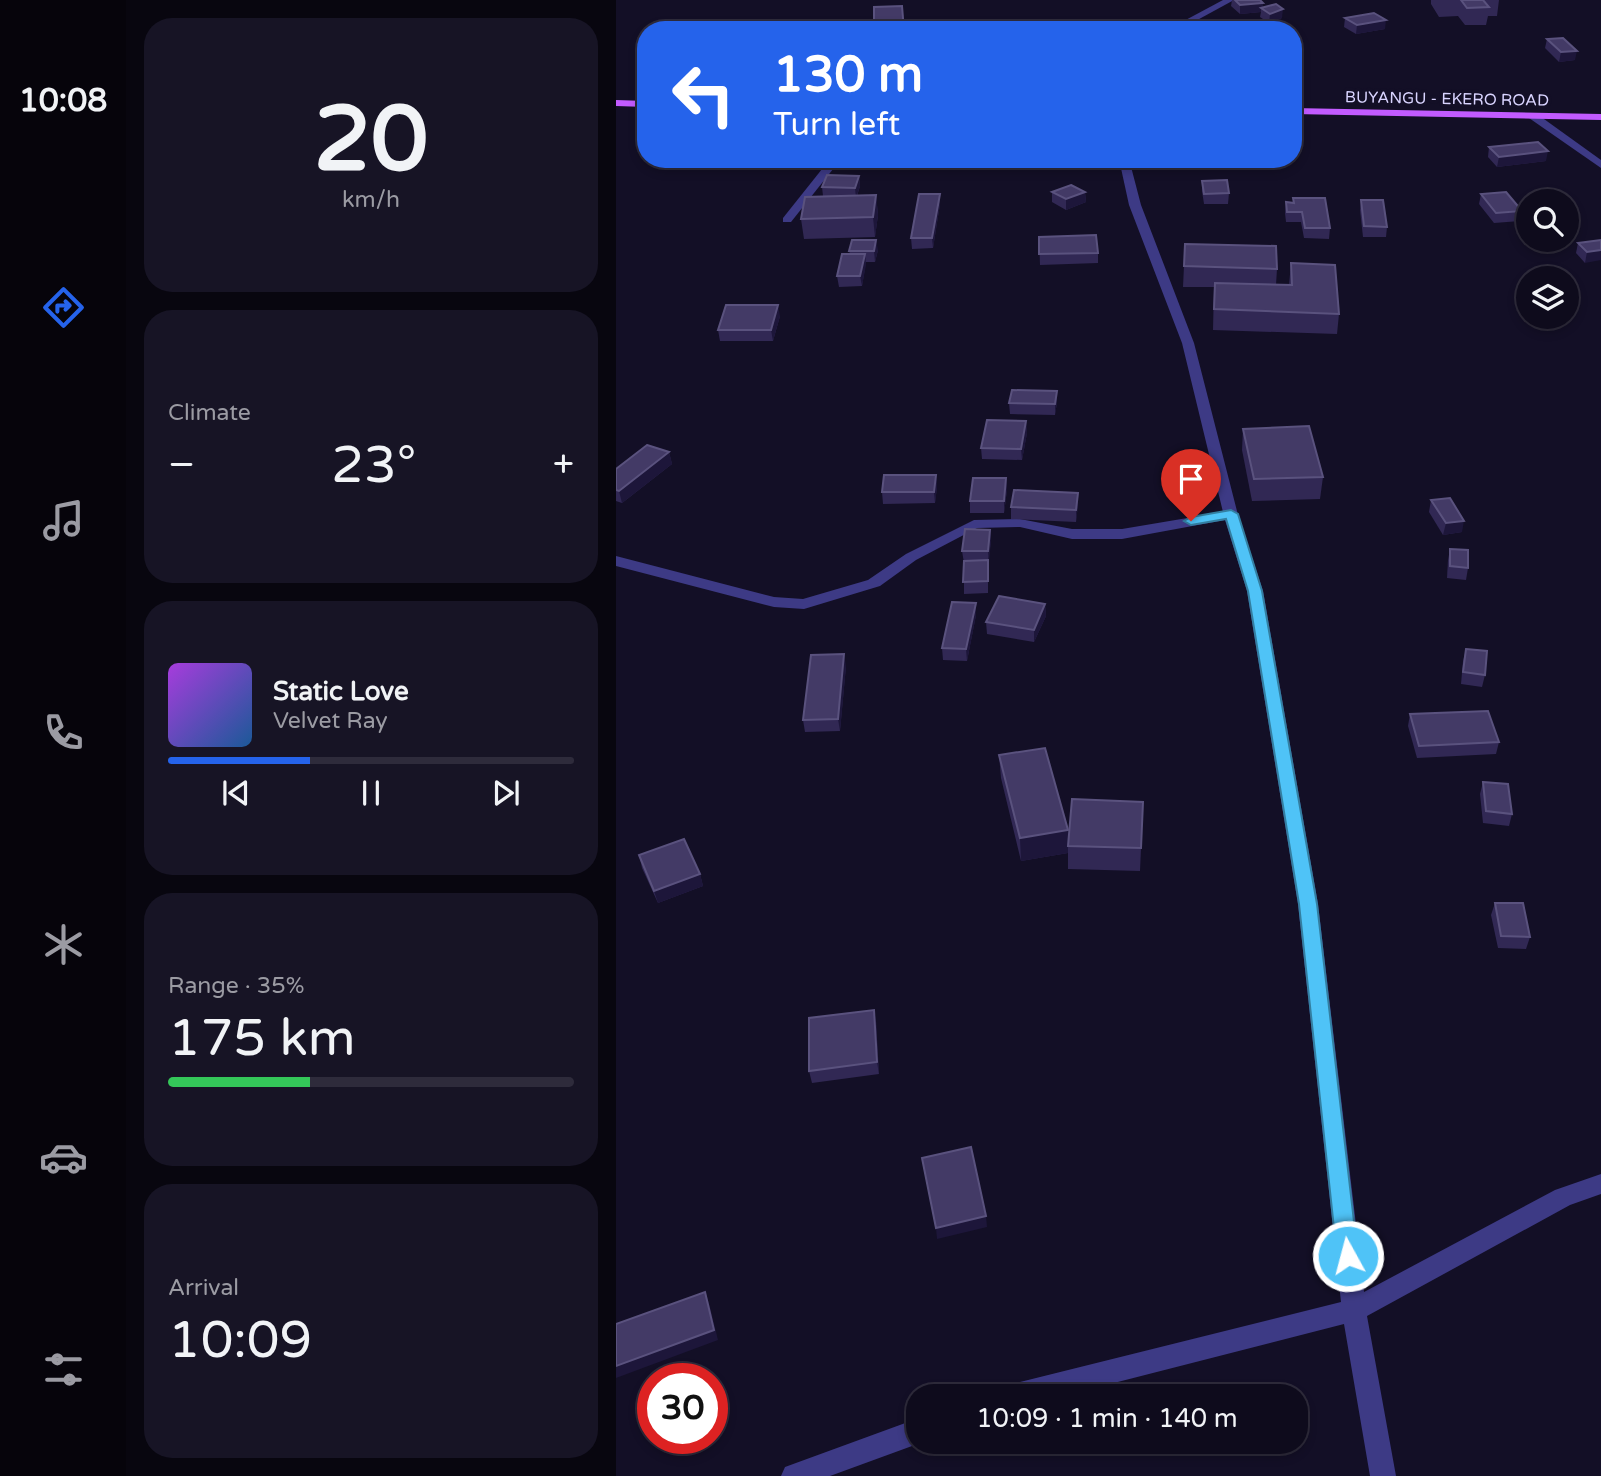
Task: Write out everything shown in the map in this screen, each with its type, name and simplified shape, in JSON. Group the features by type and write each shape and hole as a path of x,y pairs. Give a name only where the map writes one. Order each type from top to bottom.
{"main road":[{"path":"616,103 637,104"},
{"name":"BUYANGU - EKERO ROAD","path":"1302,111 1601,117"}],"street":[{"path":"1189,21 1230,0"},
{"path":"1533,116 1601,165"},
{"path":"787,220 829,168"},
{"path":"1126,168 1135,205 1188,343 1231,514 1255,591 1308,904 1353,1310 1382,1476"},
{"path":"616,561 774,602 804,604 874,583 920,551 974,524 1020,523 1072,534 1122,534 1231,514"},
{"path":"1063,1384 1353,1310 1563,1197 1601,1184"},
{"path":"794,1476 906,1436"}],"building":[{"path":"1235,0 1260,0 1263,3 1240,5"},
{"path":"1461,0 1483,0 1489,7 1467,8"},
{"path":"1276,4 1283,9 1270,14 1261,8"},
{"path":"902,6 903,21 874,21 874,7"},
{"path":"1374,13 1386,20 1357,25 1345,18"},
{"path":"1563,38 1577,51 1561,52 1547,39"},
{"path":"1538,142 1548,151 1499,157 1489,147"},
{"path":"827,175 859,176 855,188 822,187"},
{"path":"1227,180 1229,193 1204,194 1202,181"},
{"path":"1071,185 1085,192 1066,199 1052,192"},
{"path":"1506,192 1516,204 1516,211 1496,213 1481,194"},
{"path":"919,194 940,194 932,238 911,238"},
{"path":"876,195 873,217 801,219 805,197"},
{"path":"1293,198 1325,198 1330,228 1305,228 1302,212 1287,212 1286,202 1294,203"},
{"path":"1361,200 1383,200 1387,227 1364,226"},
{"path":"1096,235 1098,253 1039,254 1039,237"},
{"path":"852,240 876,240 874,251 849,251"},
{"path":"1601,240 1601,250 1587,252 1579,243"},
{"path":"1185,244 1276,246 1277,269 1184,266"},
{"path":"842,254 865,254 860,276 837,276"},
{"path":"1291,263 1335,265 1339,314 1214,309 1215,283 1292,285"},
{"path":"726,305 778,305 771,330 718,330"},
{"path":"1012,390 1057,391 1055,404 1009,403"},
{"path":"987,420 1026,421 1021,449 981,448"},
{"path":"1309,426 1323,477 1254,479 1243,429"},
{"path":"647,445 669,452 619,491 616,490 616,469"},
{"path":"884,475 936,475 934,492 882,492"},
{"path":"973,478 1006,478 1004,501 970,501"},
{"path":"1014,490 1078,493 1076,510 1011,507"},
{"path":"1450,498 1464,521 1446,523 1431,500"},
{"path":"965,529 990,530 988,551 962,551"},
{"path":"1450,549 1468,550 1468,568 1450,566"},
{"path":"988,560 988,581 963,582 964,561"},
{"path":"999,596 1045,604 1034,630 986,622"},
{"path":"952,602 976,603 966,649 942,648"},
{"path":"1466,649 1487,651 1485,675 1463,672"},
{"path":"844,654 838,719 803,720 811,655"},
{"path":"1488,711 1499,742 1419,746 1410,714"},
{"path":"1045,748 1068,830 1020,838 999,755"},
{"path":"1483,782 1508,784 1512,814 1486,811"},
{"path":"1072,799 1143,802 1141,848 1068,846"},
{"path":"684,839 700,874 654,891 639,855"},
{"path":"1495,903 1523,903 1530,937 1501,936"},
{"path":"874,1010 877,1062 809,1071 809,1018"},
{"path":"971,1147 986,1216 936,1228 922,1158"},
{"path":"705,1292 714,1330 616,1366 616,1324"}],"route":[{"path":"1191,521 1231,514 1255,591 1308,904 1348,1256"}]}
